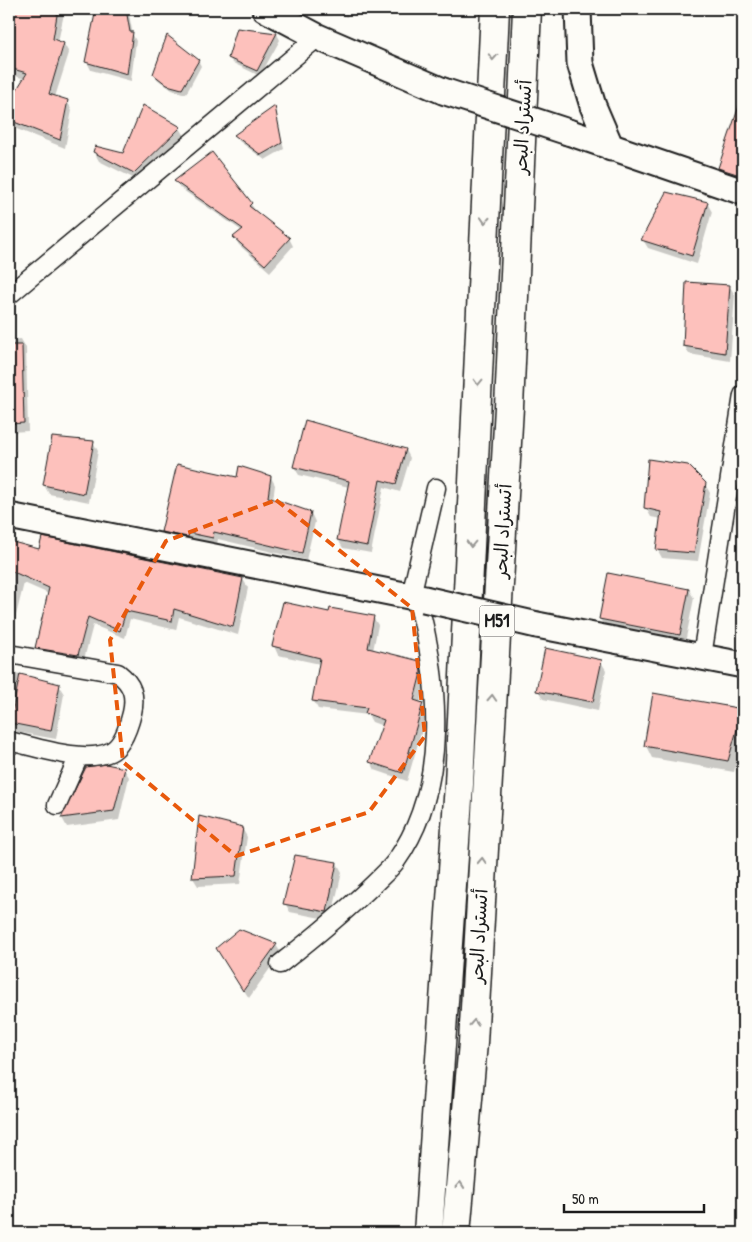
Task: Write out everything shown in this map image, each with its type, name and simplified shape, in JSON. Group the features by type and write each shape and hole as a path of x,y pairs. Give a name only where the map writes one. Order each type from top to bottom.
{"highway":[{"name":"أتستراد البحر","path":"428,1233 459,784 495,9"},
{"name":"أتستراد البحر","path":"456,1233 473,1043 509,417 527,9"}],"main road":[{"path":"265,9 318,37 443,91 743,192"},
{"path":"578,9 580,63 592,106 611,148"},
{"path":"9,516 418,598 537,625 743,665"}],"street":[{"path":"9,295 318,37"},
{"path":"702,656 743,394"},
{"path":"280,964 333,922 395,862 411,837 423,812 433,747 435,701 432,662 418,598 436,488"},
{"path":"9,654 93,667 118,673 129,682 134,696 134,706 130,722 122,740 112,752 79,756 9,742"},
{"path":"57,805 79,756"}],"highlighted area":[{"path":"276,500 412,608 425,736 369,812 236,856 123,762 110,640 166,541"}],"building":[{"path":"9,9 58,9 53,39 64,43 49,94 68,100 60,140 9,120 9,102 27,73 9,68"},
{"path":"96,9 126,9 130,32 133,32 127,74 85,62"},
{"path":"237,28 277,33 257,71 228,58"},
{"path":"167,35 199,60 182,89 167,85 153,74"},
{"path":"741,100 743,101 743,176 718,168"},
{"path":"143,105 181,127 134,173 93,152 95,146 123,153"},
{"path":"275,106 282,143 261,155 234,135"},
{"path":"212,152 252,203 249,206 290,238 265,265 233,237 243,229 174,181"},
{"path":"666,192 708,202 692,256 641,240"},
{"path":"686,282 730,285 725,353 683,346"},
{"path":"9,345 22,345 24,423 9,424"},
{"path":"305,420 406,449 396,484 380,480 367,546 337,540 349,481 293,467"},
{"path":"52,437 94,441 84,494 43,485"},
{"path":"648,459 688,465 706,483 694,553 656,550 661,512 644,508"},
{"path":"177,464 237,477 239,466 271,476 268,497 311,512 302,553 214,532 213,538 189,533 188,537 161,532"},
{"path":"42,537 243,578 233,627 174,609 172,621 126,611 120,631 88,617 78,655 35,648 49,588 9,570 9,541 39,549"},
{"path":"608,573 689,589 680,635 599,619"},
{"path":"283,602 329,612 330,608 374,616 368,648 420,661 421,673 414,700 423,703 403,773 369,762 384,720 365,713 367,708 312,701 320,658 272,646"},
{"path":"545,648 602,660 593,702 536,691"},
{"path":"20,674 60,684 51,731 10,723"},
{"path":"653,693 743,709 728,761 644,746"},
{"path":"106,764 125,768 114,811 61,818 86,767"},
{"path":"199,816 243,827 236,876 192,878"},
{"path":"295,855 337,862 327,912 283,904"},
{"path":"239,929 277,944 243,991 216,948"}]}
